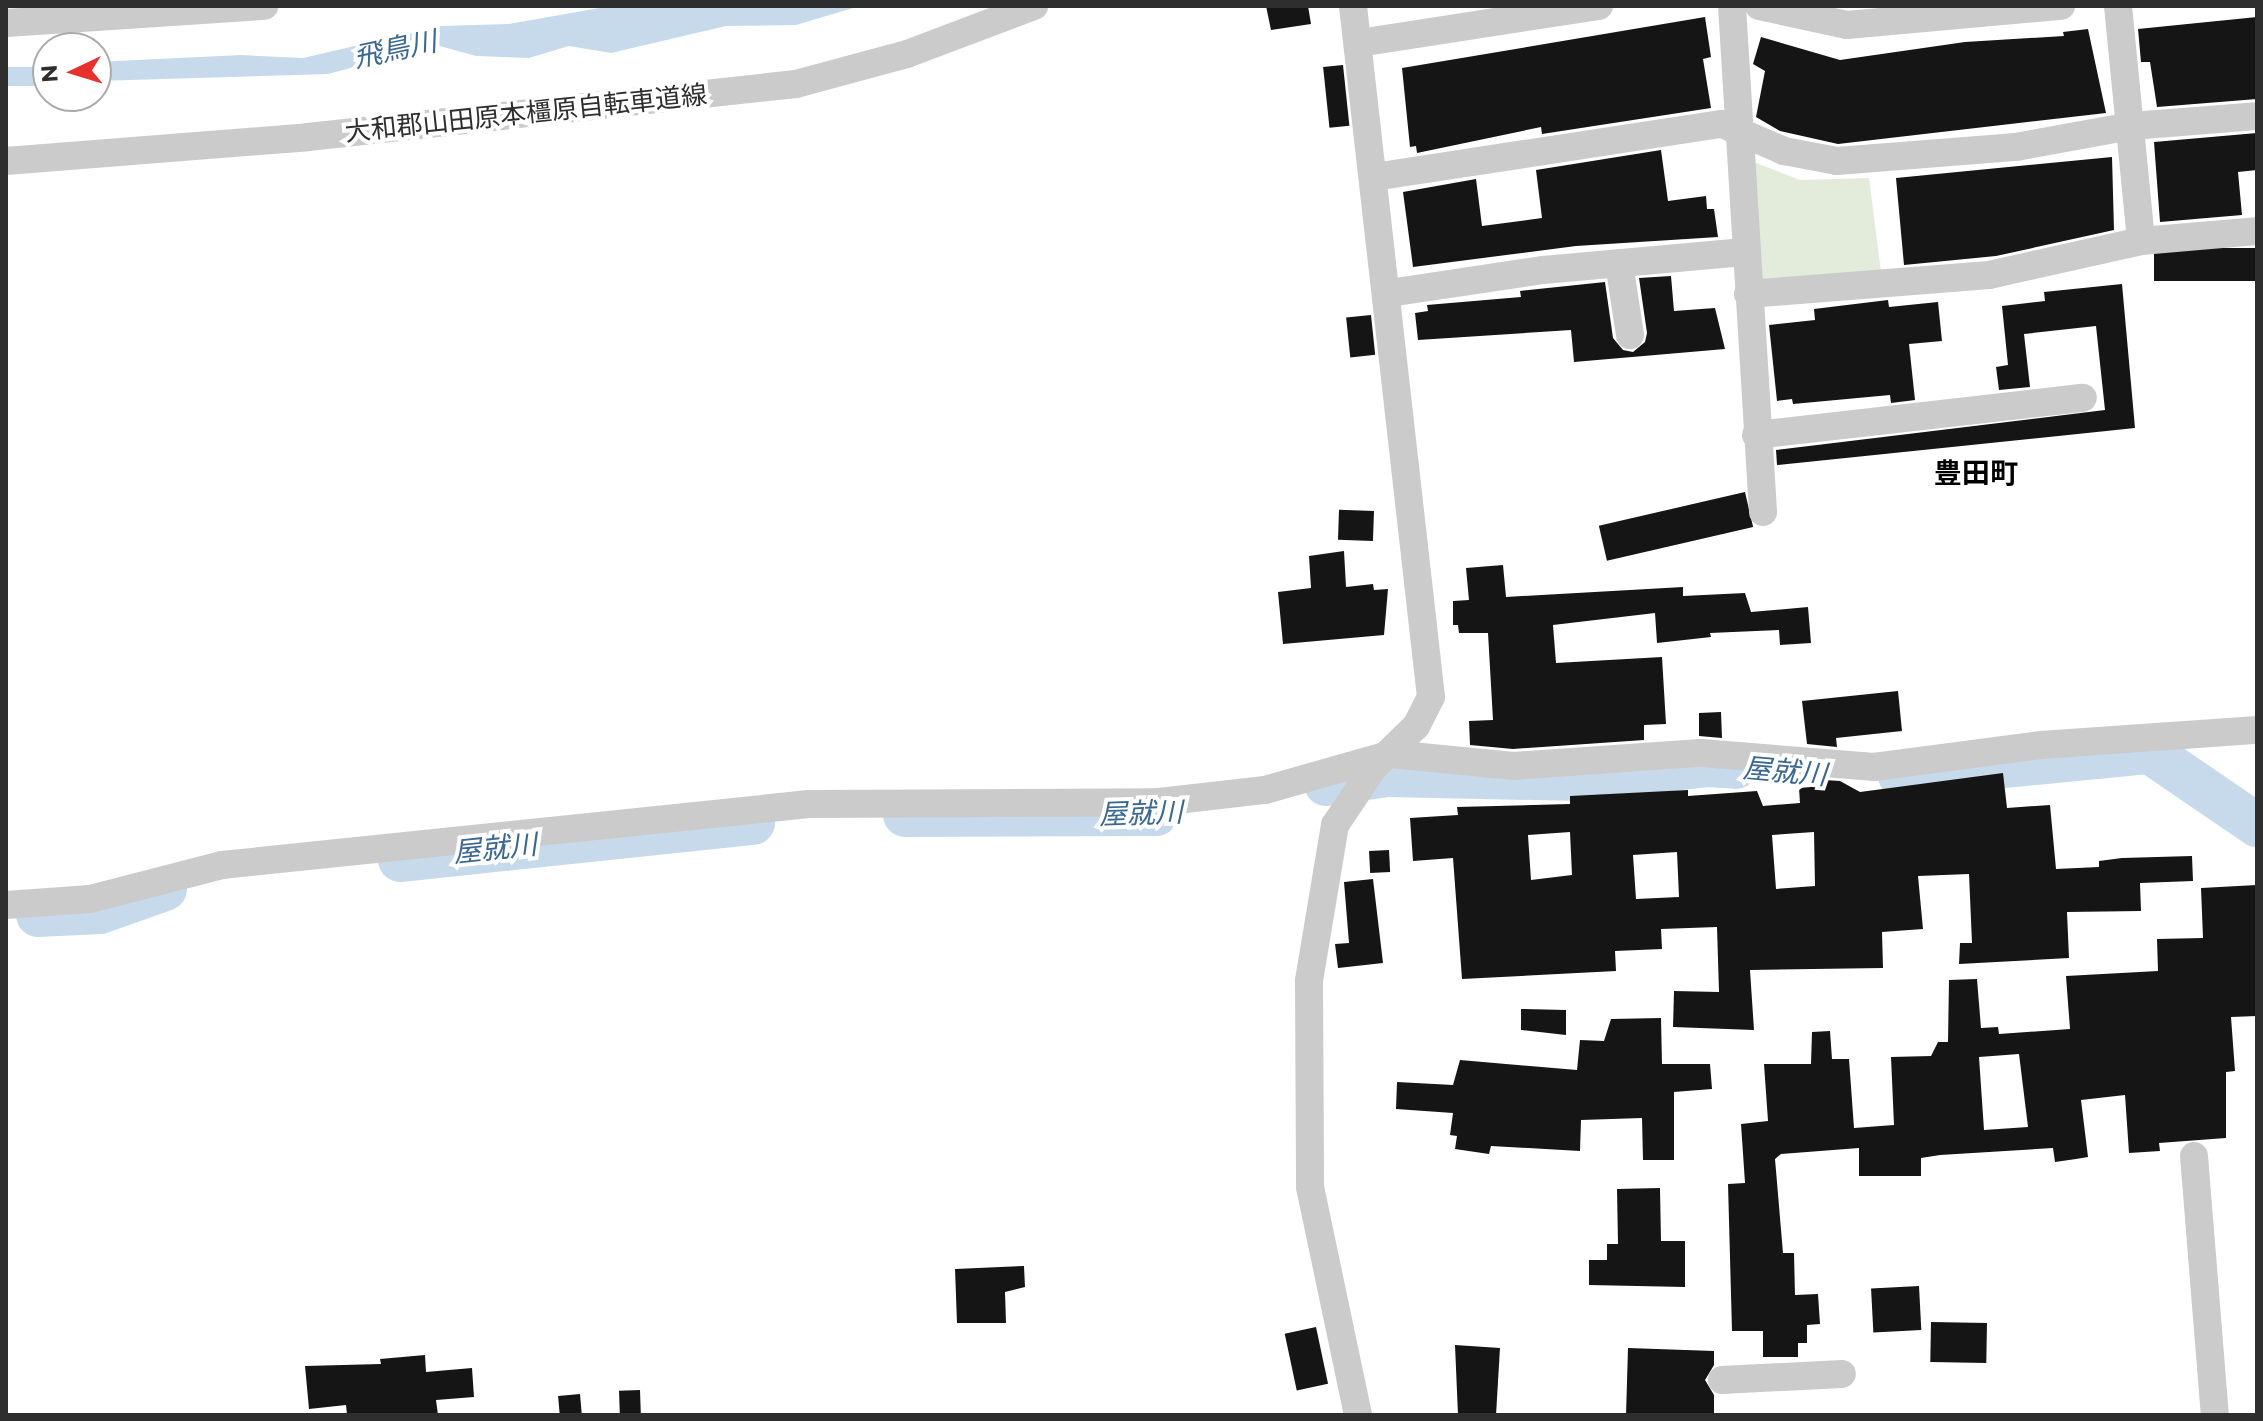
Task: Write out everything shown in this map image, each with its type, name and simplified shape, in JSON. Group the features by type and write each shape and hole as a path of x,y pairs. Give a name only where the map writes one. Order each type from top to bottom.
{"street":[{"path":"6,23 64,12 264,6"},
{"name":"大和郡山田原本橿原自転車道線","path":"6,161 308,137 796,84 907,54 1034,6"},
{"path":"1353,6 1389,293 1431,697 1416,726 1376,768 1335,825 1327,850 1309,981 1310,1187 1358,1415"},
{"path":"1359,43 1599,6"},
{"path":"1732,6 1744,252 1763,512"},
{"path":"1759,6 1847,25 2061,6"},
{"path":"2118,6 2141,241"},
{"path":"1374,177 1722,124 1784,151 1837,161 2016,147 2131,126 2257,116"},
{"path":"1748,294 1989,275 2141,241 2257,231"},
{"path":"1389,293 1619,263 1744,252"},
{"path":"1619,263 1630,335"},
{"path":"1756,435 2083,398"},
{"path":"6,905 90,899 222,865 809,804 1159,802 1265,790 1376,768 1513,766 1701,753 1874,767 2041,745 2257,730"},
{"path":"2194,1156 2215,1415"},
{"path":"1722,1380 1842,1374"}],"green space":[{"path":"1746,159 1800,180 1869,178 1881,272 1754,286"}],"water":[{"name":"飛鳥川","path":"860,6 796,25 726,26 611,53 569,46 529,58 476,56 436,45 328,74 112,81 112,61 241,55 303,58 441,26 509,24 605,7"},
{"path":"6,67 32,67 32,86 6,86"}],"building":[{"path":"1266,6 1308,6 1311,24 1271,30"},
{"path":"1705,17 1711,57 1703,59 1711,108 1542,134 1541,127 1417,153 1416,146 1410,147 1402,68"},
{"path":"2257,17 2257,99 2157,107 2150,62 2141,62 2138,29"},
{"path":"2088,29 2106,113 1838,144 1780,131 1756,117 1765,71 1753,64 1761,37 1840,60 1965,42 2064,36 2063,32"},
{"path":"1343,65 1349,126 1329,128 1323,67"},
{"path":"2257,133 2257,170 2238,172 2242,215 2160,222 2154,142"},
{"path":"1661,150 1668,201 1706,196 1707,209 1714,209 1718,237 1576,246 1413,267 1403,192 1476,179 1482,226 1542,218 1536,170"},
{"path":"2112,157 2114,230 1996,256 1904,265 1896,178"},
{"path":"2154,248 2257,248 2257,281 2154,281"},
{"path":"1671,276 1674,311 1715,308 1725,349 1574,362 1571,330 1418,340 1415,313 1428,311 1427,305 1521,297 1520,291 1605,282 1613,338 1623,350 1633,352 1645,342 1647,333 1639,278"},
{"path":"2122,284 2135,428 1777,465 1776,450 2105,410 2096,326 2024,334 2030,387 1999,390 1996,367 2008,365 2002,306 2045,301 2044,292"},
{"path":"1888,300 1889,307 1938,302 1942,341 1909,344 1915,400 1891,403 1890,395 1793,404 1792,399 1777,401 1769,325 1815,320 1814,309"},
{"path":"1371,315 1375,355 1350,357 1346,318"},
{"path":"1745,492 1753,527 1607,561 1599,526"},
{"path":"1339,510 1374,511 1373,541 1338,540"},
{"path":"1344,551 1346,587 1373,584 1374,590 1388,589 1384,635 1283,644 1278,592 1311,588 1309,556"},
{"path":"1503,565 1506,597 1683,587 1683,596 1745,593 1751,612 1808,607 1811,643 1780,645 1779,630 1710,633 1711,637 1657,643 1655,613 1553,625 1556,663 1662,657 1666,724 1644,725 1644,740 1513,749 1470,745 1469,721 1493,720 1488,633 1459,633 1458,625 1453,625 1453,601 1469,600 1466,568"},
{"path":"1898,691 1902,731 1836,738 1837,747 1807,744 1802,701"},
{"path":"1721,712 1722,738 1699,736 1699,713"},
{"path":"2003,773 2007,808 2050,805 2056,869 2099,867 2099,861 2122,858 2192,856 2193,881 2140,883 2141,911 2067,912 2069,958 1959,964 1960,943 1972,943 1969,874 1918,876 1923,929 1882,932 1883,968 1750,970 1754,1030 1673,1027 1674,991 1719,992 1717,927 1661,929 1662,949 1615,951 1616,971 1462,979 1453,858 1413,861 1410,818 1458,815 1457,807 1570,804 1570,796 1688,790 1688,796 1757,791 1763,806 1800,803 1799,788 1811,787 1810,779 1840,781 1860,792","holes":["1570,832 1572,875 1531,880 1528,835","1814,832 1815,886 1776,889 1772,835","1677,852 1679,897 1636,899 1633,855"]},
{"path":"1389,850 1390,872 1370,873 1369,851"},
{"path":"1373,879 1383,963 1338,968 1335,944 1349,943 1344,882"},
{"path":"2257,885 2257,1016 2231,1017 2235,1071 2226,1072 2226,1138 2159,1143 2160,1151 2129,1153 2125,1095 2081,1100 2088,1157 2055,1162 2053,1148 1940,1155 1921,1158 1921,1176 1859,1176 1859,1148 1781,1154 1775,1159 1783,1253 1794,1253 1795,1295 1818,1294 1820,1324 1807,1325 1807,1343 1798,1343 1798,1357 1763,1357 1763,1331 1732,1331 1728,1184 1745,1183 1741,1124 1768,1121 1764,1064 1811,1064 1812,1032 1830,1031 1832,1059 1849,1059 1854,1128 1894,1125 1891,1057 1931,1056 1938,1042 1948,1042 1949,980 1977,979 1981,1028 1998,1027 1999,1034 2070,1029 2066,976 2158,971 2157,939 2203,938 2201,888","holes":["2019,1054 2028,1127 1984,1130 1979,1057"]},
{"path":"1521,1009 1566,1010 1566,1035 1521,1030"},
{"path":"1661,1018 1662,1064 1710,1064 1712,1089 1674,1092 1674,1160 1643,1160 1642,1118 1581,1120 1580,1151 1491,1146 1489,1154 1455,1149 1457,1136 1450,1135 1453,1113 1396,1109 1397,1082 1453,1085 1460,1060 1577,1070 1580,1040 1604,1041 1611,1019"},
{"path":"1660,1188 1661,1241 1685,1241 1685,1287 1589,1285 1589,1260 1607,1260 1607,1244 1618,1244 1617,1189"},
{"path":"1024,1266 1025,1287 1005,1292 1006,1323 957,1323 955,1269"},
{"path":"1919,1286 1921,1330 1873,1332 1871,1289"},
{"path":"1931,1322 1987,1323 1986,1363 1930,1362"},
{"path":"1316,1327 1328,1384 1297,1390 1285,1334"},
{"path":"1455,1345 1500,1348 1496,1415 1458,1415"},
{"path":"1628,1348 1714,1351 1714,1365 1705,1380 1714,1395 1714,1415 1626,1415"},
{"path":"425,1355 426,1372 472,1368 474,1397 436,1400 438,1415 347,1415 346,1405 309,1409 305,1366 381,1364 380,1359"},
{"path":"640,1390 641,1415 620,1415 619,1391"},
{"path":"580,1394 582,1415 560,1415 558,1396"}],"waterway":[{"name":"屋就川","path":"1900,776 2150,752 2257,825"},
{"name":"屋就川","path":"1326,784 1387,775 1582,779 1709,765 1736,767"},
{"name":"屋就川","path":"905,815 1156,814"},
{"name":"屋就川","path":"400,860 753,823"},
{"name":"屋就川","path":"38,915 100,912 165,889"}],"district":[{"name":"豊田町","path":"1976,473"}]}
